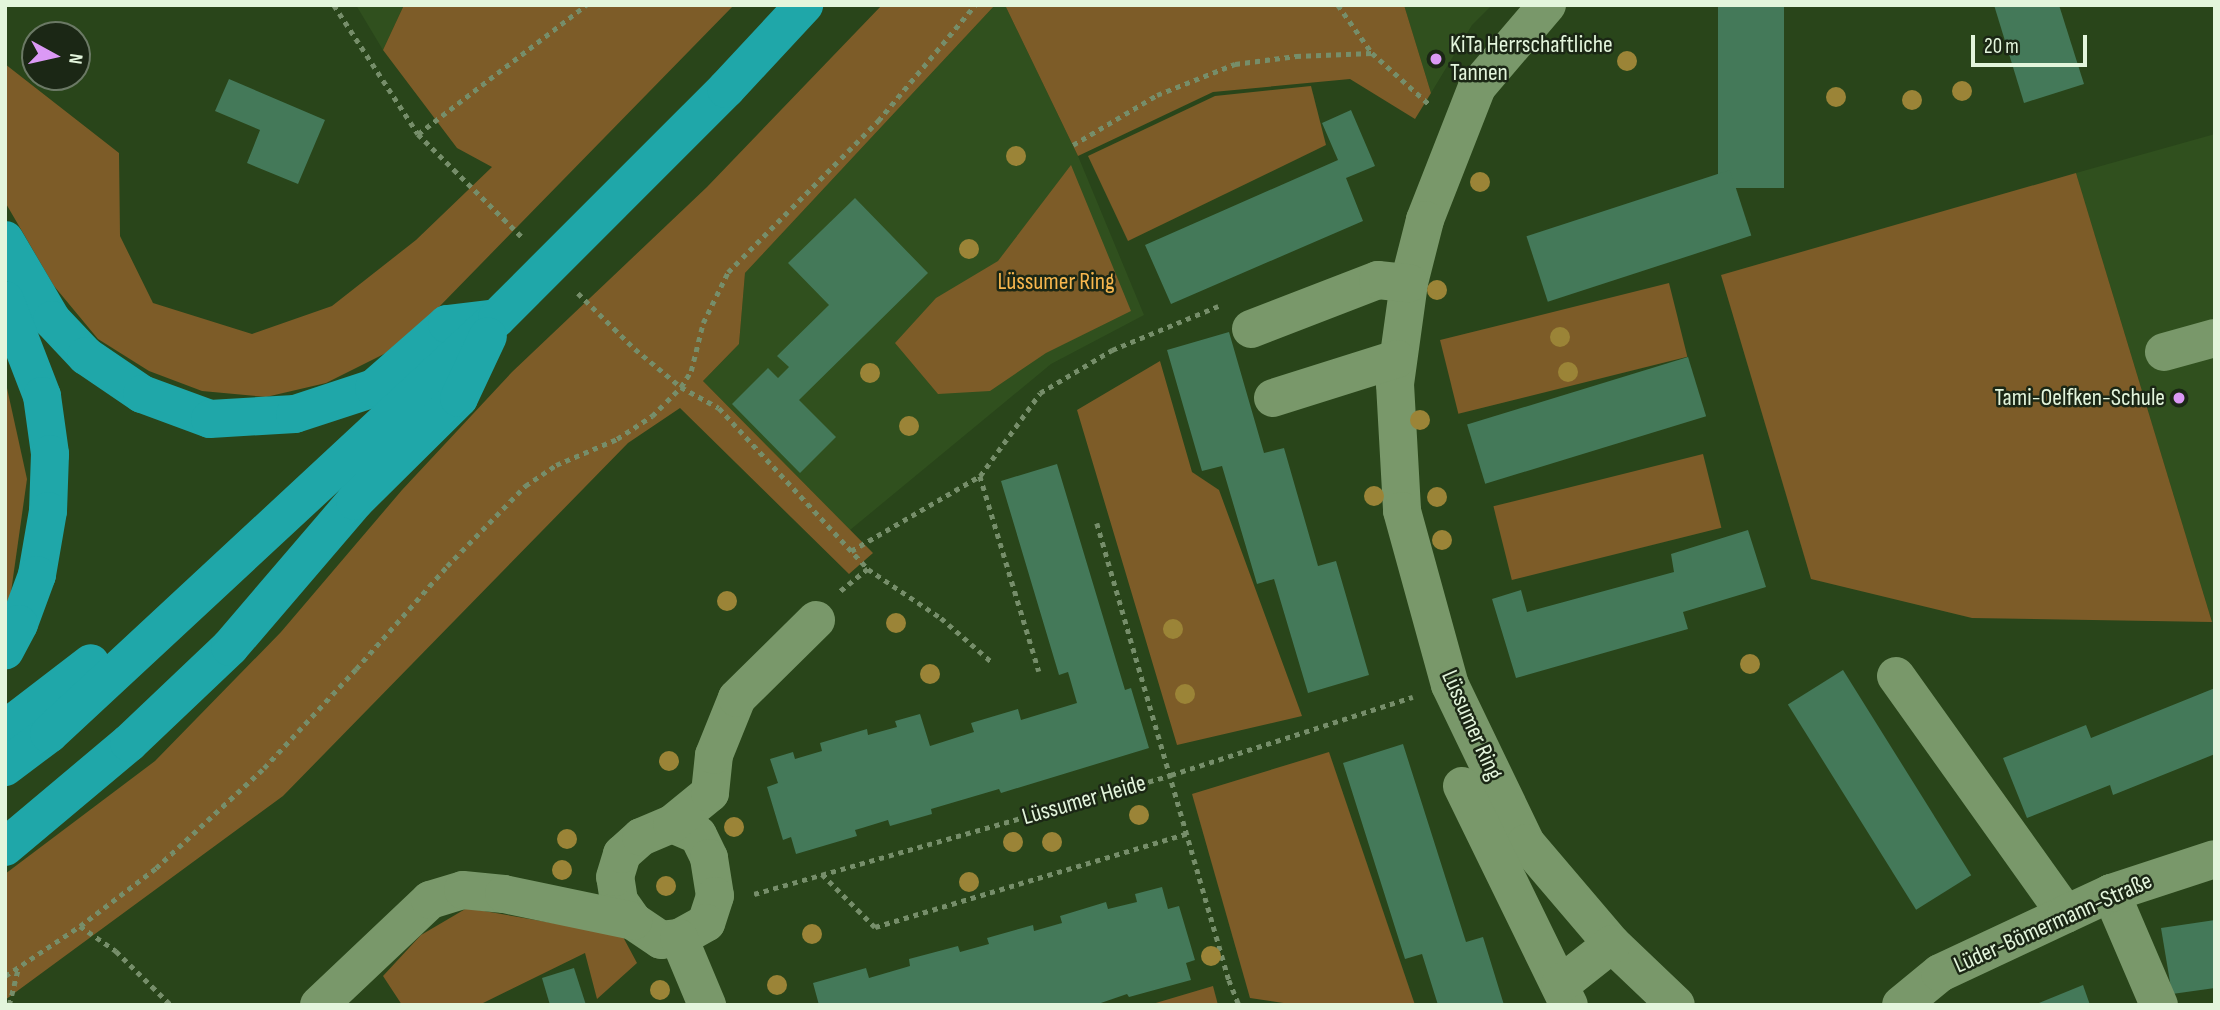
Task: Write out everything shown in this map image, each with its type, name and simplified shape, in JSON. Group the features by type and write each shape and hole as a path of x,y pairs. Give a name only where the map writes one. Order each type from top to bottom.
{"highway":[{"path":"5,767 49,734 497,318 726,89 804,5"},
{"path":"5,240 51,320 86,356 142,394 210,419 295,414 374,388 447,324 497,318"},
{"path":"5,300 42,396 50,454 48,511 37,575 19,624 5,650"},
{"path":"5,847 129,743 230,647 355,501 459,398 497,318"},
{"path":"5,729 299,499"}],"street":[{"name":"Lüssumer Ring","path":"1547,5 1477,87 1425,220 1409,283 1396,372 1402,511 1450,685 1526,843 1612,944 1676,1005"},
{"path":"1238,316 1378,281 1409,283"},
{"path":"2164,352 2215,338"},
{"path":"1276,408 1396,372"},
{"path":"672,824 698,835 709,858 715,896 706,923 679,938 661,940 633,921 619,901 615,877 622,854 640,837 672,824 710,793 713,755 737,698 816,620"},
{"path":"1896,676 2066,914"},
{"path":"1462,786 1565,995 1612,944"},
{"name":"Lüder-Bömermann-Straße","path":"1901,1005 1940,972 2111,893 2215,859"},
{"path":"318,1005 430,900 463,890 504,894 633,921"},
{"path":"2111,893 2159,1005"},
{"path":"679,938 707,1005"}],"path":[{"path":"334,5 418,134 473,189"},
{"path":"418,134 586,5"},
{"path":"5,976 80,926 156,868 264,768 447,566 525,486 556,466 617,439 652,416 681,387 691,371 703,323 728,272 878,121 975,5"},
{"path":"1338,5 1372,53 1421,100 1461,124"},
{"path":"1073,145 1157,95 1235,64 1296,56 1372,53"},
{"path":"850,551 980,476 1040,393 1112,350 1238,316"},
{"path":"635,349 681,387 719,408 868,569 941,618 993,663"},
{"path":"980,476 1039,671"},
{"path":"1097,523 1228,980 1239,1005"},
{"path":"816,620 837,594 868,569"},
{"name":"Lüssumer Heide","path":"715,896 746,896 1171,775 1450,685"},
{"path":"822,874 876,927 1188,833"},
{"path":"80,926 116,951 171,1005"},
{"path":"9,1005 18,967"}],"shaded area":[{"path":"356,5 404,5 383,50"},
{"path":"995,5 1005,5 1078,156 1144,315 1051,364 850,530 703,381 739,344 745,273"},
{"name":"KiTa Herrschaftliche Tannen","path":"1404,5 1492,5 1472,25 1431,93"},
{"name":"Tami-Oelfken-Schule","path":"2215,134 2215,622 2212,622 2076,173"}],"green space":[{"path":"404,5 734,5 437,309 386,353 326,383 266,397 202,391 149,371 98,339 54,286 5,202 5,64 21,76 21,91 40,91 119,153 120,236 153,303 252,334 332,306 416,240 492,167 457,148 383,50"},
{"path":"882,5 995,5 745,273 739,344 703,381 873,553 849,574 680,408 628,443 283,796 5,1000 5,874 155,761 281,632 402,490 512,372 707,187"},
{"path":"1005,5 1404,5 1431,93 1415,119 1350,79 1213,92 1078,156"},
{"path":"1311,86 1326,145 1128,241 1088,156 1215,96"},
{"name":"Lüssumer Ring","path":"1071,165 1131,311 1046,353 990,391 938,394 895,343 936,298 998,261"},
{"path":"2076,173 2212,622 1972,618 1811,579 1721,275"},
{"path":"1669,283 1687,357 1458,414 1440,340"},
{"path":"1160,361 1192,472 1219,490 1302,716 1177,745 1077,410"},
{"path":"5,379 27,479 10,599 5,608"},
{"path":"1703,454 1721,528 1512,580 1493,506"},
{"path":"1329,752 1415,1005 1297,1005 1250,998 1192,794"},
{"path":"467,908 622,935 637,963 597,999 585,953 479,1005 402,1005 383,976 421,935"},
{"path":"1213,986 1218,1005 1149,1005"}],"building":[{"path":"1718,5 1784,5 1784,188 1718,188"},
{"path":"1994,5 2059,5 2084,84 2024,103"},
{"path":"229,79 325,120 298,184 247,163 260,130 215,111"},
{"path":"1351,110 1375,166 1346,178 1363,221 1171,304 1145,245 1338,160 1322,123"},
{"path":"1730,170 1751,236 1548,302 1526,236"},
{"path":"855,198 928,273 799,400 836,437 800,473 732,404 768,368 778,378 789,367 777,356 829,305 788,263"},
{"path":"1229,332 1264,453 1284,448 1318,566 1336,561 1369,675 1308,693 1274,579 1257,584 1222,466 1202,471 1167,350"},
{"path":"1688,357 1706,416 1485,484 1467,425"},
{"path":"1057,464 1125,690 1131,688 1149,748 1001,793 999,789 931,809 932,814 890,826 888,820 855,830 857,836 796,854 791,837 783,840 767,787 778,783 770,759 793,752 795,759 822,751 820,743 867,729 868,735 897,727 895,721 920,714 930,746 974,732 971,723 1018,709 1021,720 1077,703 1068,672 1059,675 1001,481"},
{"path":"1748,530 1766,587 1683,612 1688,629 1516,678 1492,599 1521,590 1527,612 1674,572 1671,554"},
{"path":"1843,670 1971,875 1916,910 1788,704"},
{"path":"2215,688 2215,754 2113,795 2110,785 2027,818 2003,758 2086,725 2091,738"},
{"path":"1403,744 1466,942 1483,937 1504,1005 1438,1005 1422,954 1405,959 1343,763"},
{"path":"1162,887 1168,909 1179,906 1195,960 1186,963 1191,980 1129,997 1127,994 1095,1005 819,1005 813,983 866,968 869,978 910,966 909,959 958,946 960,952 989,944 987,938 1033,925 1034,931 1062,923 1060,916 1106,902 1108,909 1137,902 1135,894"},
{"path":"2215,920 2215,988 2172,994 2161,928"},
{"path":"574,968 586,1005 550,1005 542,978"},
{"path":"2083,985 2090,1005 2034,1005"}],"place":[{"name":"KiTa Herrschaftliche Tannen","path":"1436,59"},
{"name":"Tami-Oelfken-Schule","path":"2179,398"}]}
